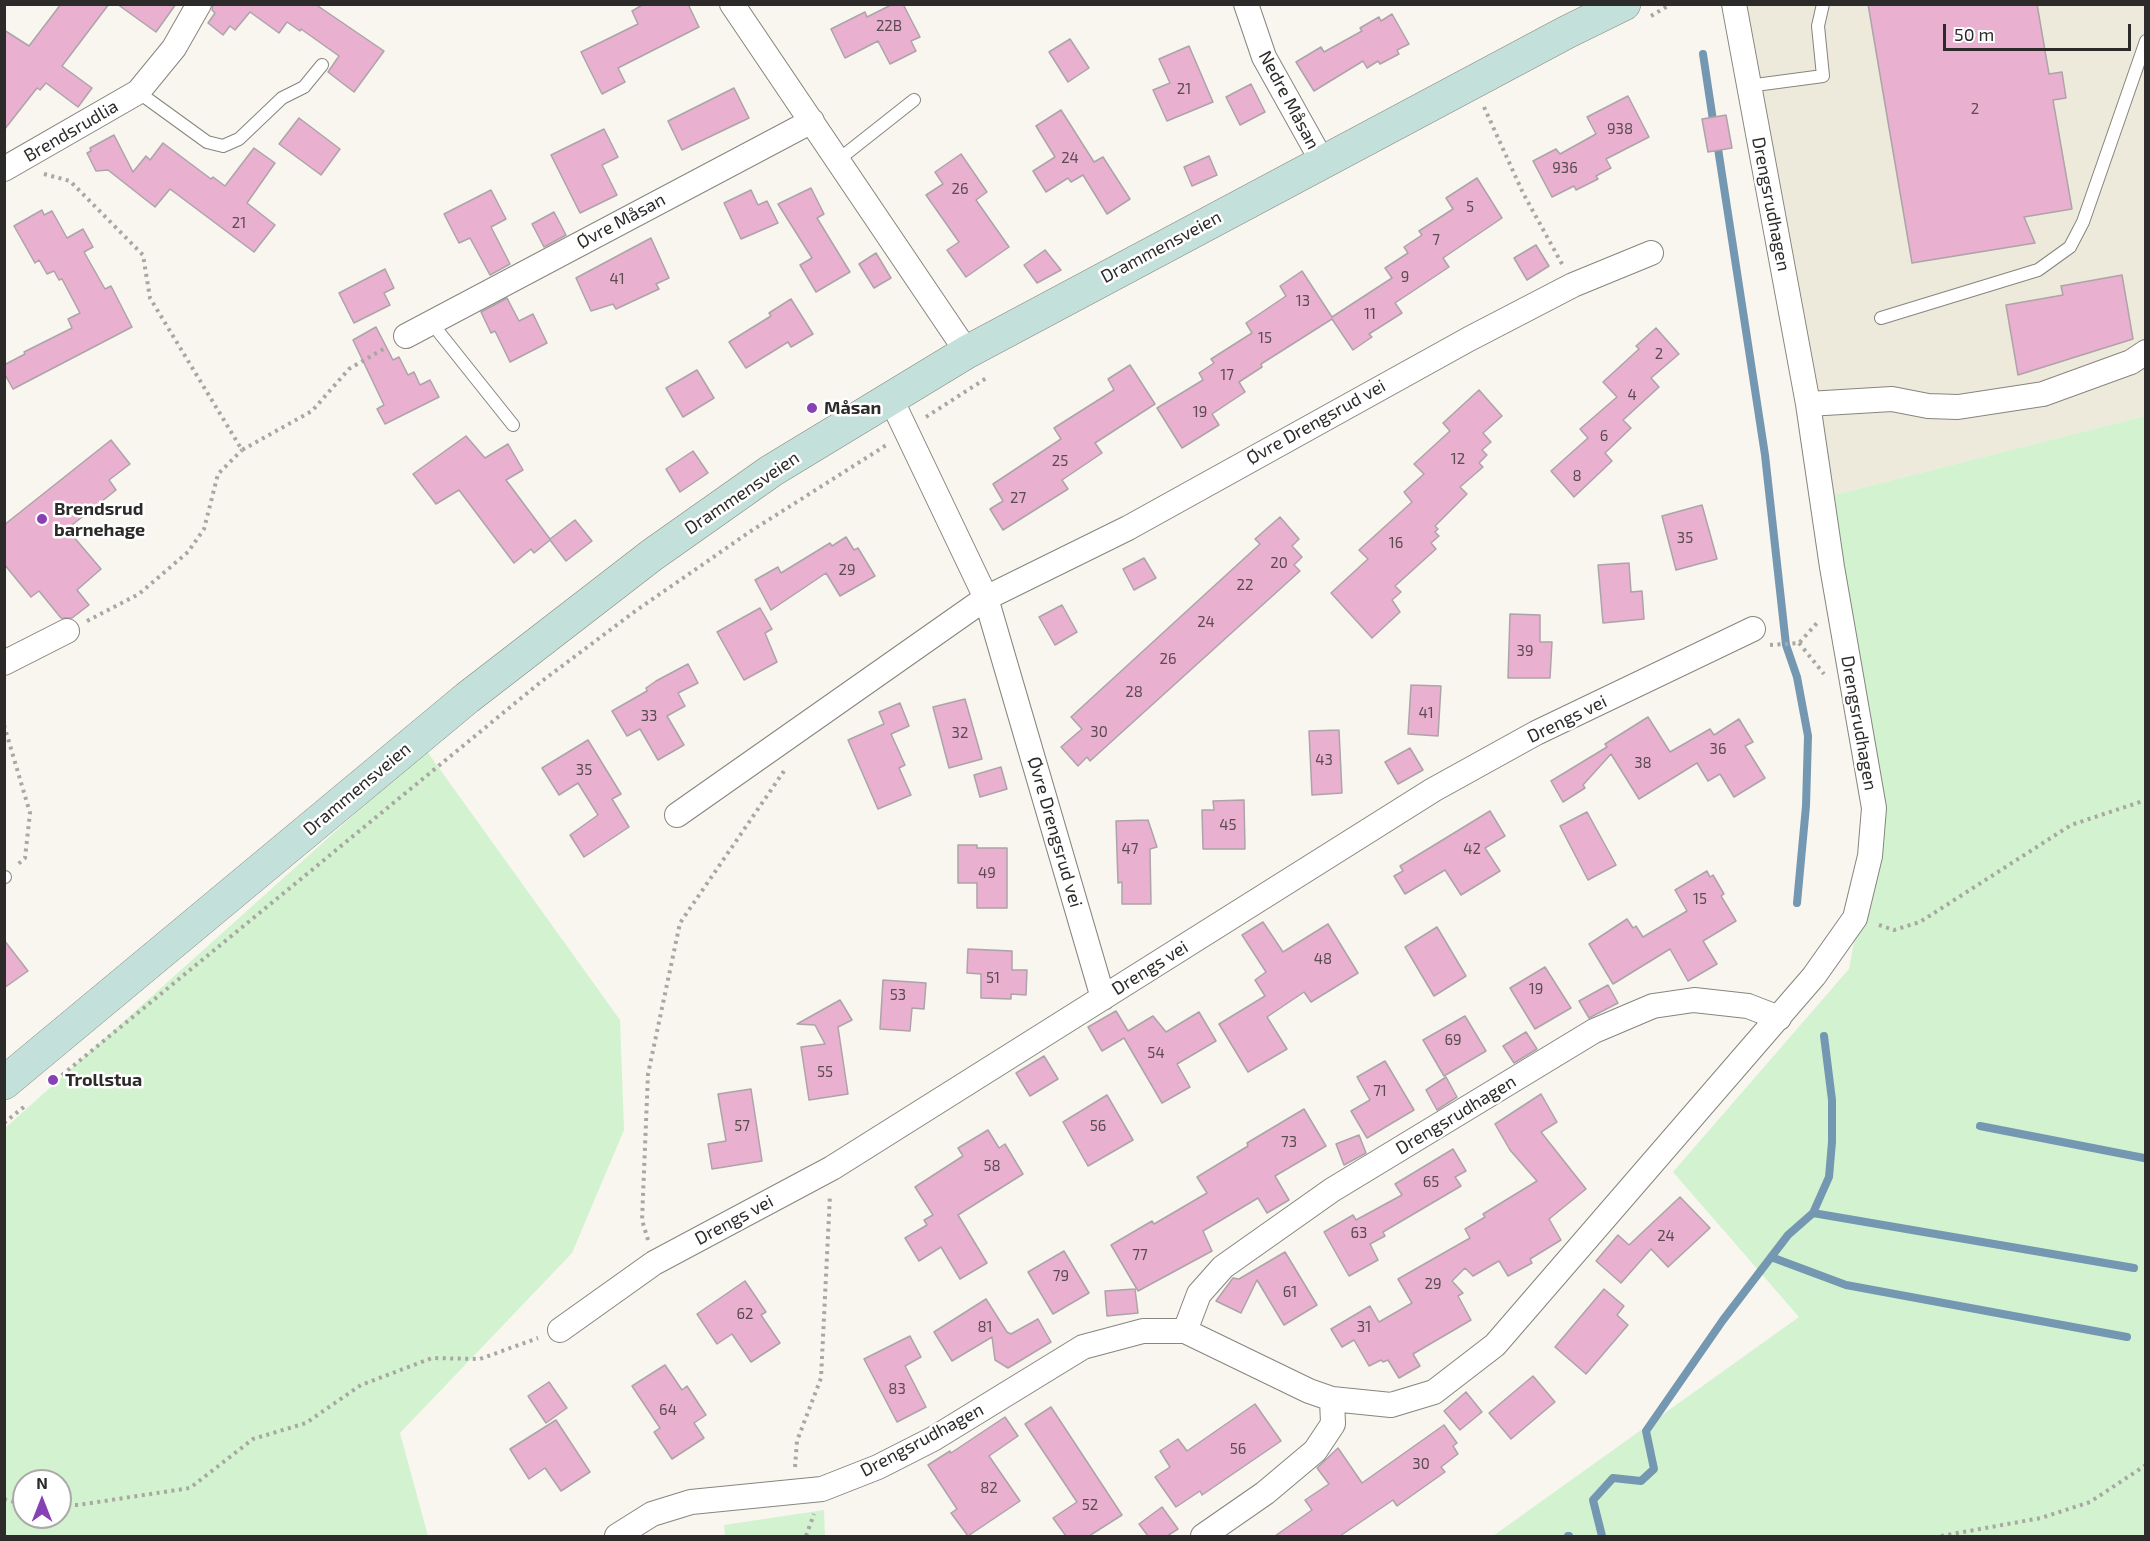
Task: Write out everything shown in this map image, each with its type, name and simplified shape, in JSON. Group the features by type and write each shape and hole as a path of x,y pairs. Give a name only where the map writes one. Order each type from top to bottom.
{"main road":[{"name":"Drammensveien","path":"1567,32 1598,4"},
{"name":"Drammensveien","path":"4,1083 458,705 561,624 771,471 967,352 1322,161 1624,4"}],"street":[{"name":"Brendsrudlia","path":"8,167 138,92 174,48 199,4"},
{"path":"732,4 967,352"},
{"name":"Nedre Måsan","path":"1246,4 1264,57 1322,161"},
{"name":"Drengsrudhagen","path":"617,1536 652,1514 691,1502 822,1489 878,1467 933,1438 1083,1347 1143,1331 1185,1331 1309,1391 1332,1399 1391,1405 1434,1392 1495,1344 1814,976 1855,918 1870,856 1874,808 1832,567 1808,404 1734,4"},
{"name":"Øvre Måsan","path":"406,336 430,321 812,121"},
{"name":"Øvre Drengsrud vei","path":"677,815 986,598 1128,528 1340,408 1573,285 1651,253"},
{"path":"1808,404 1892,399 1928,406 1958,407 2043,394 2131,362 2145,352"},
{"name":"Øvre Drengsrud vei","path":"890,397 986,598 1103,998"},
{"name":"Drengs vei","path":"560,1330 654,1263 832,1168 1433,790 1536,733 1754,629"},
{"path":"4,663 67,631"},
{"name":"Drengsrudhagen","path":"1185,1331 1199,1294 1223,1267 1332,1190 1594,1031 1653,1006 1694,1000 1748,1006 1779,1018"},
{"path":"1203,1536 1265,1493 1315,1451 1333,1424 1332,1399"}],"lane":[{"path":"1748,86 1823,76 1818,26 1823,4"},
{"path":"1881,318 2038,270 2070,247 2083,222 2145,41"},
{"name":"Brendsrudlia","path":"138,92 207,142 223,146 239,139 282,98 304,87 322,65"},
{"path":"838,160 914,100"},
{"path":"430,321 513,425"}],"path":[{"path":"1484,107 1523,193 1573,285"},
{"path":"8,167 70,182 143,255 150,298 242,450"},
{"path":"67,631 140,594 189,552 204,529 218,474 242,450 312,411 349,369 406,336"},
{"path":"921,422 988,377"},
{"path":"50,1086 542,681 634,612 751,531 894,440"},
{"path":"4,726 30,813 25,858 5,877"},
{"path":"654,1263 642,1220 648,1074 680,923 789,764"},
{"path":"1855,918 1894,930 1920,922 2071,825 2145,800"},
{"path":"4,1123 32,1100"},
{"path":"793,1492 797,1441 821,1377 832,1168"},
{"path":"72,1505 190,1488 253,1439 306,1423 361,1385 432,1358 480,1359 560,1330"},
{"path":"1941,1536 2041,1518 2090,1502 2145,1465"}],"shaded area":[{"path":"1734,5 2145,5 2145,416 1830,496"}],"green space":[{"path":"2145,416 2145,1536 1493,1536 1799,1317 1673,1172 1849,969 1880,802 1830,496"},
{"path":"426,750 620,1020 624,1130 572,1253 400,1433 428,1536 5,1536 4,1129"},
{"path":"824,1510 825,1536 725,1536 724,1525"}],"building":[{"path":"61,4 109,4 62,66 92,88 78,107 46,83 40,90 37,88 4,130 4,30 29,46"},
{"path":"117,4 176,4 156,32"},
{"path":"213,4 315,4 384,51 354,92 328,72 339,56 301,29 300,31 287,22 279,33 250,12 235,30 230,26 223,35 208,23 215,13 212,10"},
{"path":"644,4 688,4 699,27 618,68 625,82 602,94 581,52 638,24 632,11"},
{"path":"893,4 903,4 920,37 911,41 916,51 890,64 878,41 845,58 831,29 865,12 867,17"},
{"path":"1868,4 2037,4 2049,74 2062,72 2066,98 2053,100 2072,209 2024,217 2035,243 1912,263"},
{"path":"1392,14 1409,44 1397,50 1399,54 1380,64 1378,61 1367,68 1363,61 1314,91 1296,62 1321,47 1324,52 1362,31 1360,28 1379,17 1381,21"},
{"path":"1070,39 1089,68 1068,82 1049,52"},
{"path":"1189,46 1213,102 1167,121 1153,90 1170,83 1159,59"},
{"path":"1251,84 1265,112 1240,125 1226,97"},
{"path":"734,88 749,118 682,150 668,121"},
{"path":"1628,96 1649,137 1606,159 1611,168 1596,176 1598,179 1576,190 1574,186 1552,197 1533,161 1556,149 1560,154 1596,134 1587,117"},
{"path":"1061,110 1094,162 1103,157 1130,199 1107,214 1083,175 1071,182 1068,178 1046,192 1033,171 1055,157 1036,126"},
{"path":"1726,115 1732,148 1708,152 1702,119"},
{"path":"299,118 340,149 321,175 279,144"},
{"path":"604,129 618,157 602,165 617,195 580,213 551,155"},
{"path":"114,135 133,172 146,156 150,160 163,143 211,179 213,177 225,186 254,148 275,163 247,203 275,225 254,252 170,189 155,207 108,170 96,171 87,153 91,151 90,148"},
{"path":"961,154 987,192 976,200 1009,247 966,277 947,250 959,242 926,195 943,184 935,172"},
{"path":"1209,156 1217,175 1192,186 1184,167"},
{"path":"1477,178 1502,218 1443,258 1449,267 1395,303 1402,313 1369,334 1372,337 1353,350 1332,319 1261,364 1262,367 1239,382 1245,392 1212,414 1219,425 1182,448 1157,408 1203,380 1199,373 1214,363 1211,359 1252,333 1246,323 1286,296 1280,286 1302,271 1332,317 1392,278 1385,268 1408,253 1404,247 1422,235 1419,231 1453,209 1446,198"},
{"path":"811,188 824,214 817,218 850,272 816,292 800,265 812,258 778,204"},
{"path":"491,190 506,219 491,227 510,264 490,275 470,238 459,243 444,214"},
{"path":"751,190 758,205 767,201 778,223 741,239 724,203"},
{"path":"42,210 44,215 52,211 67,238 83,229 93,247 84,252 105,289 111,286 132,327 13,389 4,373 4,365 25,354 24,352 72,328 68,319 80,313 62,279 59,280 54,271 47,274 39,260 35,263 14,226"},
{"path":"554,212 566,235 544,247 532,224"},
{"path":"651,238 669,278 656,284 659,289 616,309 613,304 591,311 576,278"},
{"path":"1536,245 1549,266 1527,280 1514,258"},
{"path":"1045,250 1061,270 1037,283 1024,265"},
{"path":"876,253 891,278 874,288 859,264"},
{"path":"385,269 394,288 384,293 390,305 354,323 339,293"},
{"path":"2122,275 2133,339 2018,375 2006,305 2063,295 2061,286"},
{"path":"507,298 519,321 533,314 547,343 510,362 495,331 491,333 481,312"},
{"path":"791,299 813,334 791,347 788,342 746,368 729,342 771,316 769,313"},
{"path":"376,327 393,360 399,357 408,375 414,372 420,385 430,380 439,397 385,424 377,409 384,405 353,340"},
{"path":"1656,328 1679,354 1651,378 1659,387 1623,420 1631,428 1605,453 1612,461 1574,497 1551,471 1588,438 1580,429 1617,397 1603,382 1639,349 1636,346"},
{"path":"1130,365 1155,404 1095,443 1102,453 1062,480 1068,489 1003,530 990,509 1003,501 993,484 1061,439 1054,428 1114,390 1108,379"},
{"path":"697,370 714,398 683,417 666,388"},
{"path":"1479,390 1502,416 1483,433 1491,442 1482,450 1487,455 1479,463 1483,467 1460,487 1467,494 1435,526 1438,529 1435,532 1439,536 1431,543 1436,549 1395,586 1401,592 1392,600 1400,612 1372,638 1331,593 1368,559 1359,550 1412,502 1404,492 1424,474 1414,464 1450,431 1443,423"},
{"path":"466,436 485,458 508,444 523,470 506,480 550,539 575,520 592,541 566,561 550,540 534,553 531,549 514,563 459,490 436,504 413,474"},
{"path":"111,440 130,464 109,480 116,490 67,529 101,569 77,590 89,605 72,618 61,618 39,591 31,597 4,564 4,525"},
{"path":"693,451 708,473 680,492 666,469"},
{"path":"1702,505 1717,559 1676,570 1662,516"},
{"path":"1280,517 1299,539 1292,546 1302,557 1294,565 1300,571 1090,761 1087,757 1078,766 1061,747 1082,729 1071,717 1260,544 1255,539"},
{"path":"846,537 854,550 858,548 875,576 840,596 826,573 771,610 755,580 778,567 781,573 830,543 832,546"},
{"path":"1144,558 1156,578 1134,590 1123,569"},
{"path":"1629,563 1631,592 1642,591 1644,619 1603,623 1598,565"},
{"path":"1062,605 1077,632 1055,645 1039,617"},
{"path":"760,608 772,629 765,633 777,662 744,680 717,632"},
{"path":"1510,614 1540,615 1540,642 1552,642 1550,678 1508,678"},
{"path":"688,664 698,683 678,693 685,706 667,716 684,745 658,760 640,729 627,736 612,711 647,691 646,688 656,681"},
{"path":"1411,685 1441,686 1438,736 1408,734"},
{"path":"965,699 982,759 949,768 933,707"},
{"path":"900,703 909,726 891,734 905,765 899,768 911,795 878,809 848,740 884,724 879,712"},
{"path":"1648,717 1670,752 1710,729 1714,735 1739,719 1753,742 1745,746 1765,778 1734,797 1720,774 1708,781 1697,763 1639,799 1611,754 1583,785 1585,788 1563,802 1551,781 1607,747 1605,744"},
{"path":"1339,730 1342,793 1312,795 1309,731"},
{"path":"588,740 621,794 612,799 629,827 584,857 570,835 598,815 578,783 559,795 542,768"},
{"path":"1410,748 1423,770 1398,784 1385,762"},
{"path":"1001,767 1007,789 980,797 974,775"},
{"path":"1244,800 1245,849 1203,849 1202,810 1214,810 1213,801"},
{"path":"1490,811 1505,836 1485,848 1500,871 1461,895 1445,870 1405,894 1394,876 1403,871 1400,866"},
{"path":"1587,812 1616,865 1588,880 1560,826"},
{"path":"1148,820 1157,847 1150,849 1151,904 1122,904 1122,882 1118,883 1116,821"},
{"path":"958,845 977,845 977,848 1007,848 1007,908 977,908 977,883 958,883"},
{"path":"1707,871 1710,877 1713,875 1724,894 1721,896 1736,921 1703,941 1717,964 1688,981 1670,949 1613,984 1589,944 1627,919 1633,928 1636,926 1643,937 1687,911 1675,890"},
{"path":"1263,922 1283,952 1328,924 1358,973 1311,1002 1304,992 1267,1017 1287,1049 1248,1072 1219,1024 1265,996 1255,980 1266,972 1242,935"},
{"path":"1437,927 1466,976 1434,996 1405,947"},
{"path":"4,940 28,971 4,988"},
{"path":"968,949 1012,951 1012,970 1027,970 1026,995 1011,994 1011,999 981,998 981,974 967,973"},
{"path":"1545,967 1571,1008 1535,1029 1510,988"},
{"path":"883,980 926,983 924,1009 912,1008 910,1031 880,1029"},
{"path":"1608,985 1618,1003 1589,1018 1579,1001"},
{"path":"840,1000 852,1020 838,1027 848,1094 809,1100 801,1047 825,1044 815,1025 797,1024"},
{"path":"1116,1011 1128,1031 1153,1016 1166,1032 1199,1012 1216,1041 1177,1064 1190,1087 1162,1103 1124,1038 1102,1051 1088,1027"},
{"path":"1465,1016 1486,1051 1444,1076 1423,1040"},
{"path":"1526,1032 1537,1049 1514,1063 1503,1046"},
{"path":"1044,1056 1058,1079 1030,1096 1016,1073"},
{"path":"1385,1061 1414,1110 1367,1138 1351,1111 1370,1100 1357,1077"},
{"path":"1446,1077 1457,1097 1437,1110 1426,1090"},
{"path":"751,1089 762,1161 712,1169 708,1144 726,1141 718,1094"},
{"path":"1541,1094 1557,1122 1541,1132 1586,1189 1549,1219 1561,1240 1530,1259 1532,1263 1508,1276 1499,1261 1473,1276 1465,1268 1452,1281 1463,1293 1458,1296 1471,1320 1413,1354 1420,1366 1399,1378 1388,1360 1383,1362 1381,1360 1369,1366 1354,1340 1342,1347 1331,1329 1370,1306 1379,1322 1412,1303 1398,1279 1470,1238 1465,1229 1485,1217 1483,1214 1537,1181 1510,1150 1495,1124"},
{"path":"1107,1095 1133,1140 1088,1166 1063,1122"},
{"path":"1304,1109 1326,1146 1275,1176 1289,1200 1267,1213 1258,1198 1203,1231 1212,1251 1138,1291 1111,1245 1152,1221 1154,1224 1207,1193 1197,1177 1248,1146 1247,1143"},
{"path":"988,1130 999,1148 1005,1144 1023,1174 958,1215 987,1263 960,1279 941,1247 919,1261 905,1238 927,1225 924,1220 933,1215 915,1187 963,1156 958,1148"},
{"path":"1359,1135 1366,1153 1344,1165 1336,1144"},
{"path":"1453,1149 1466,1171 1455,1177 1461,1186 1383,1232 1385,1236 1370,1244 1378,1260 1349,1276 1324,1232 1353,1215 1356,1220 1402,1195 1395,1184"},
{"path":"1680,1197 1710,1228 1668,1267 1651,1249 1621,1283 1596,1261 1618,1235 1629,1245"},
{"path":"1064,1251 1089,1293 1053,1314 1028,1272"},
{"path":"1285,1252 1317,1305 1284,1325 1257,1280 1241,1313 1216,1301 1233,1278 1239,1279"},
{"path":"745,1281 766,1312 761,1315 780,1343 751,1362 732,1334 717,1344 697,1314"},
{"path":"1135,1289 1138,1313 1107,1316 1105,1291"},
{"path":"1604,1289 1624,1306 1617,1315 1628,1325 1586,1374 1555,1347"},
{"path":"986,1299 1007,1332 1011,1334 1038,1319 1051,1342 1008,1368 995,1360 992,1337 952,1361 934,1332"},
{"path":"910,1336 921,1357 905,1366 926,1407 897,1422 864,1359"},
{"path":"665,1365 682,1390 687,1386 706,1415 694,1423 704,1438 672,1459 654,1432 660,1428 632,1386"},
{"path":"1533,1376 1555,1402 1511,1439 1489,1413"},
{"path":"549,1382 567,1408 546,1423 528,1396"},
{"path":"1466,1392 1482,1412 1460,1430 1444,1411"},
{"path":"1255,1404 1281,1441 1202,1495 1200,1491 1176,1507 1155,1477 1170,1467 1160,1451 1178,1439 1187,1451"},
{"path":"1051,1407 1122,1515 1089,1536 1066,1536 1053,1518 1077,1502 1025,1424"},
{"path":"1005,1417 1018,1436 989,1456 1020,1501 968,1536 951,1513 957,1509 928,1465 950,1451 951,1453"},
{"path":"556,1420 590,1472 561,1491 545,1468 529,1479 510,1449"},
{"path":"1444,1425 1457,1443 1453,1446 1458,1454 1441,1467 1445,1472 1397,1506 1393,1500 1340,1536 1275,1536 1312,1510 1305,1500 1329,1484 1317,1468 1338,1448 1362,1483"},
{"path":"1162,1507 1178,1529 1167,1536 1148,1536 1139,1524"}],"waterway":[{"path":"1703,54 1714,127"},
{"path":"1717,142 1765,455 1786,645 1797,677 1808,736 1806,806 1797,903"},
{"path":"1602,1536 1593,1500 1613,1478 1641,1481 1654,1469 1646,1431 1723,1320 1788,1235 1813,1213 1829,1177 1832,1100 1824,1036"},
{"path":"1980,1126 2144,1158"},
{"path":"1813,1213 2134,1268"},
{"path":"1771,1257 1846,1285 2127,1337"}],"place":[{"name":"Måsan","path":"812,408"},
{"name":"Brendsrud barnehage","path":"42,519"},
{"name":"Trollstua","path":"53,1080"}]}
